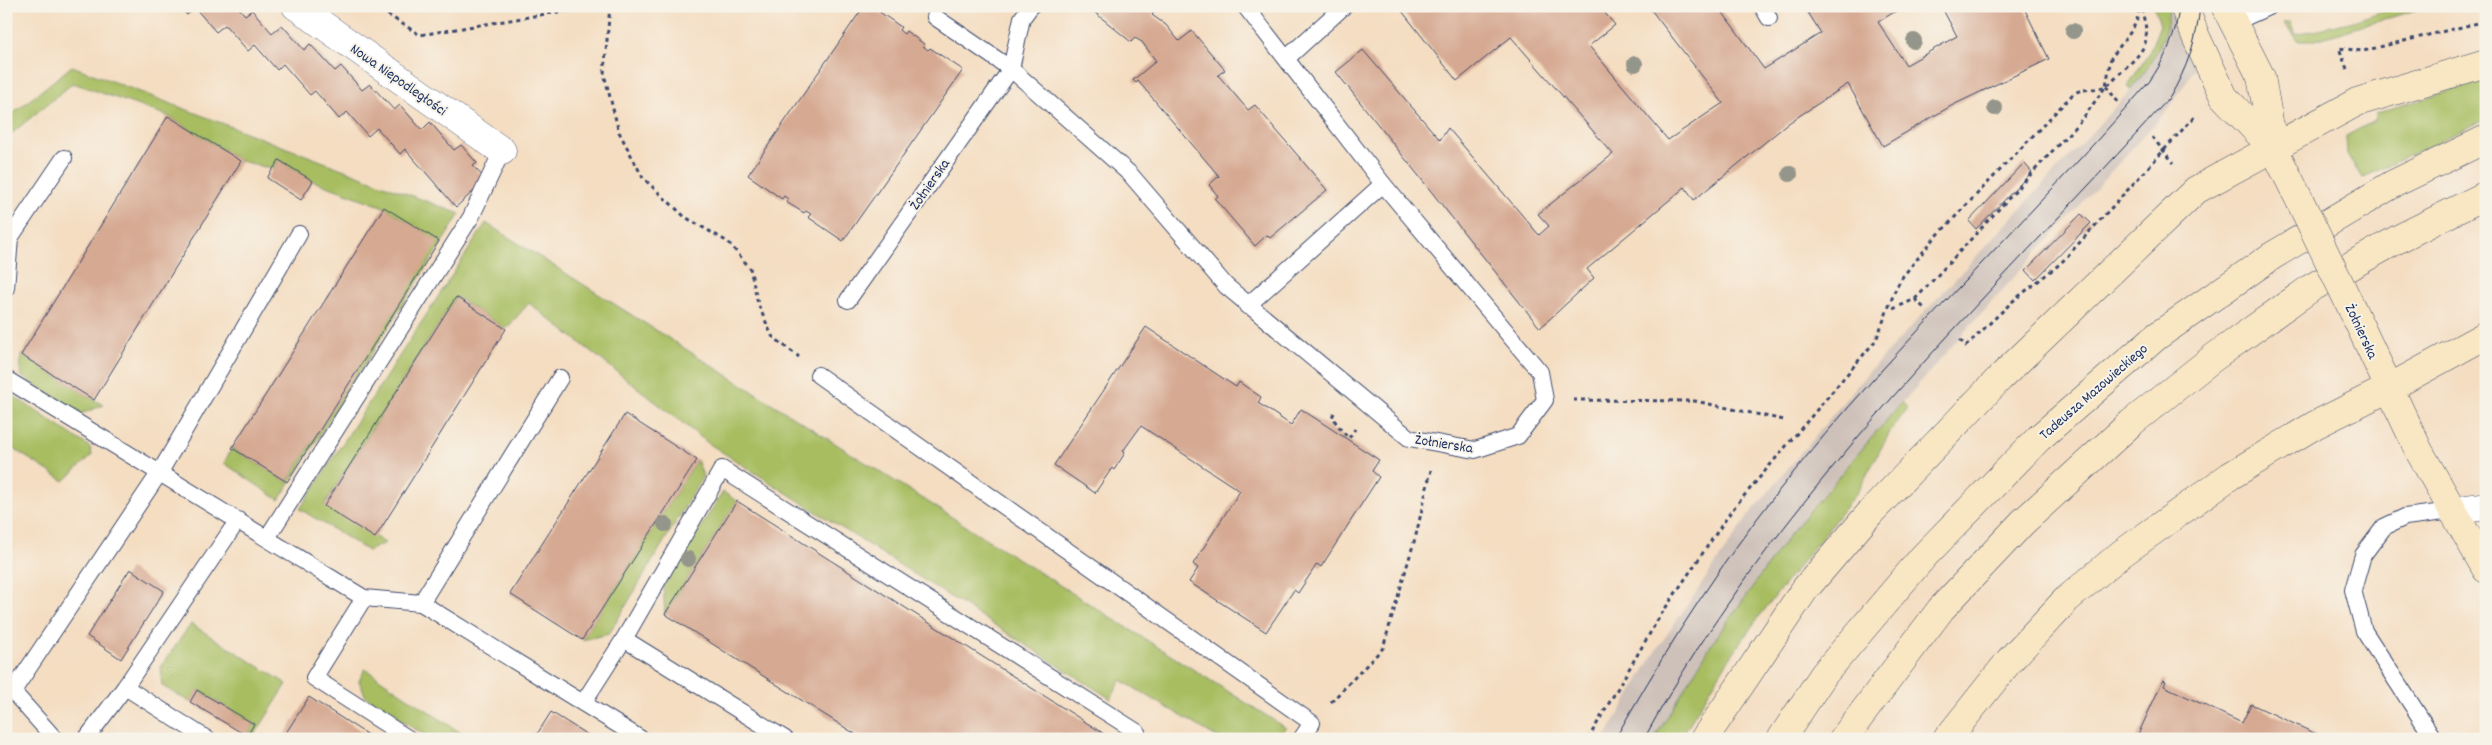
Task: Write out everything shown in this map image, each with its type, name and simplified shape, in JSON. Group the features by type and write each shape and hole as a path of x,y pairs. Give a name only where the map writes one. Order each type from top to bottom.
{"street":[{"name":"Nowa Niepodległości","path":"296,6 502,151"},
{"name":"Żołnierska","path":"2184,6 2224,97 2274,149"},
{"name":"Żołnierska","path":"2229,14 2261,77 2274,149 2389,388 2452,511 2486,570"},
{"path":"1704,739 1805,589 1871,512 2000,378 2196,190 2357,102 2486,64"},
{"name":"Tadeusza Mazowieckiego","path":"1781,739 1824,674 1924,556 2039,438 2157,336 2272,256 2394,184 2486,139"},
{"path":"1843,739 1941,610 2023,522 2131,423 2213,358 2311,288 2400,238 2486,195"},
{"path":"1947,739 2010,660 2060,607 2121,554 2230,476 2315,425 2389,388 2486,335"},
{"path":"2452,511 2486,506"}],"lane":[{"path":"1011,68 1022,18 1032,6"},
{"path":"1245,6 1383,184 1540,372 1545,400"},
{"path":"1287,58 1344,6"},
{"path":"2229,14 2270,6"},
{"name":"Żołnierska","path":"935,17 1011,68 1130,174 1226,286 1247,306 1409,438 1475,450 1518,436 1545,400"},
{"name":"Żołnierska","path":"848,300 1011,68"},
{"path":"267,538 471,218 502,151"},
{"path":"6,288 10,238 64,158"},
{"path":"1247,306 1383,184"},
{"path":"55,739 10,688 160,472 299,234"},
{"path":"818,375 1312,723 1301,739"},
{"path":"422,603 560,378"},
{"path":"6,379 364,598 422,603 641,739"},
{"path":"583,703 624,639 722,469 1137,732 1132,739"},
{"path":"2434,739 2364,631 2353,590 2363,555 2384,527 2405,517 2452,511"},
{"path":"86,739 124,687 238,520"},
{"path":"364,598 314,678 409,739"},
{"path":"624,639 785,739"},
{"path":"124,687 207,739"}],"path":[{"path":"374,6 420,35 594,6"},
{"path":"610,6 604,74 619,132 643,178 685,217 728,242 750,268 758,304 772,336 818,375"},
{"path":"1894,309 1915,299 2083,118 2106,86 2134,61 2146,44 2147,27 2139,6"},
{"path":"2118,102 2106,86 2111,58 2132,30 2137,20 2139,6"},
{"path":"2348,71 2339,48 2363,51 2486,20"},
{"path":"1588,739 1660,616 1732,510 1876,340 1896,288 1904,276 1933,240 2073,94 2080,89 2106,86"},
{"path":"1960,340 1966,346 2014,301 2061,263 2164,150 2186,123 2201,111"},
{"path":"2152,136 2179,171"},
{"path":"1915,299 1925,308"},
{"path":"1545,400 1695,401 1784,420"},
{"path":"1312,723 1383,648 1416,535 1428,480 1439,444"}],"shaded area":[{"path":"2169,7 2195,68 2169,108 1966,330 1808,511 1711,645 1654,739 1604,739 1657,649 1750,514 1866,375 2131,90 2151,64 2160,46"}],"green space":[{"path":"2154,6 2169,6 2162,41 2145,71 2131,90 2127,87 2149,53 2160,25"},
{"path":"2398,6 2429,6 2312,41 2299,41 2284,23 2290,22 2295,34 2350,22"},
{"path":"72,66 460,214 279,500 224,463 232,448 287,482 438,241 384,207 313,181 279,160 273,169 241,161 168,116 73,83 6,138 6,119"},
{"path":"2486,80 2486,119 2362,178 2347,154 2346,136 2374,121 2376,113"},
{"path":"486,223 1286,728 1273,739 1220,739 1121,680 1111,699 708,443 529,303 506,329 456,297 324,505 385,543 368,551 300,509"},
{"path":"21,355 104,405 78,415 20,375"},
{"path":"6,391 90,447 92,455 64,481 6,444"},
{"path":"1902,402 1908,408 1891,430 1858,491 1755,622 1729,659 1680,739 1654,739 1711,645 1790,534"},
{"path":"697,460 703,476 609,634 582,640"},
{"path":"723,492 737,501 665,614 663,586"},
{"path":"191,624 287,684 252,739 247,736 254,724 198,690 190,702 162,686 161,666"},
{"path":"365,669 470,739 431,739 366,697 359,681"}],"building":[{"path":"179,6 237,6 245,15 252,10 272,33 282,25 304,50 310,44 335,71 341,66 362,90 370,84 394,110 400,105 422,130 430,122 454,150 461,145 477,163 473,166 486,180 456,207 405,149 400,154 377,128 368,136 347,112 339,119 315,91 310,95 283,64 277,70 255,45 248,51 225,25 216,32 195,8 187,15"},
{"path":"864,6 871,6 901,27 899,30 904,34 906,31 924,44 923,46 928,50 930,48 963,70 843,241 808,217 811,214 806,211 804,213 786,202 788,199 784,196 782,199 748,175"},
{"path":"1087,6 1159,6 1152,15 1166,25 1179,41 1192,31 1225,70 1218,75 1248,110 1255,105 1327,190 1270,238 1267,235 1255,246 1215,199 1218,196 1209,185 1219,176 1138,81 1136,83 1133,80 1156,61 1142,42 1135,38 1131,42"},
{"path":"1398,6 1599,6 1615,25 1589,46 1668,140 1723,103 1648,6 1718,6 1764,69 1821,33 1804,6 1904,6 1878,22 1906,65 1957,36 1941,6 2023,6 2049,59 1951,106 1883,146 1848,84 1790,122 1694,200 1685,187 1587,269 1594,278 1540,328 1336,72 1363,50 1440,140 1448,128 1539,235 1549,226 1538,214 1613,154 1511,37 1457,81"},
{"path":"168,116 241,161 94,400 21,355"},
{"path":"279,160 313,181 301,200 267,178"},
{"path":"2024,163 2032,172 1976,229 1969,221"},
{"path":"384,207 439,241 287,482 232,448"},
{"path":"2081,214 2091,223 2035,280 2026,270"},
{"path":"456,297 506,329 375,538 324,506"},
{"path":"1146,327 1236,387 1239,382 1261,397 1258,403 1291,425 1301,409 1379,460 1372,471 1379,477 1321,567 1317,564 1298,593 1294,590 1266,632 1189,582 1198,568 1193,564 1240,491 1141,426 1123,451 1125,453 1114,470 1112,468 1095,493 1054,465"},
{"path":"625,414 697,460 582,640 510,594"},
{"path":"737,501 1109,737 1107,739 863,739 665,614"},
{"path":"130,569 164,591 121,659 87,636"},
{"path":"2163,680 2166,681 2164,686 2242,723 2251,704 2327,739 2136,739"},
{"path":"197,690 254,724 247,736 190,702"},
{"path":"309,697 374,739 282,739"},
{"path":"551,712 594,739 534,739"}],"tram line":[{"path":"1615,739 1648,682 1700,600 1756,520 1802,462 1898,352 2050,191 2149,82 2173,36 2179,6"},
{"path":"1644,739 1697,649 1756,564 1820,482 1957,326 2170,97 2190,53 2200,6"}]}
